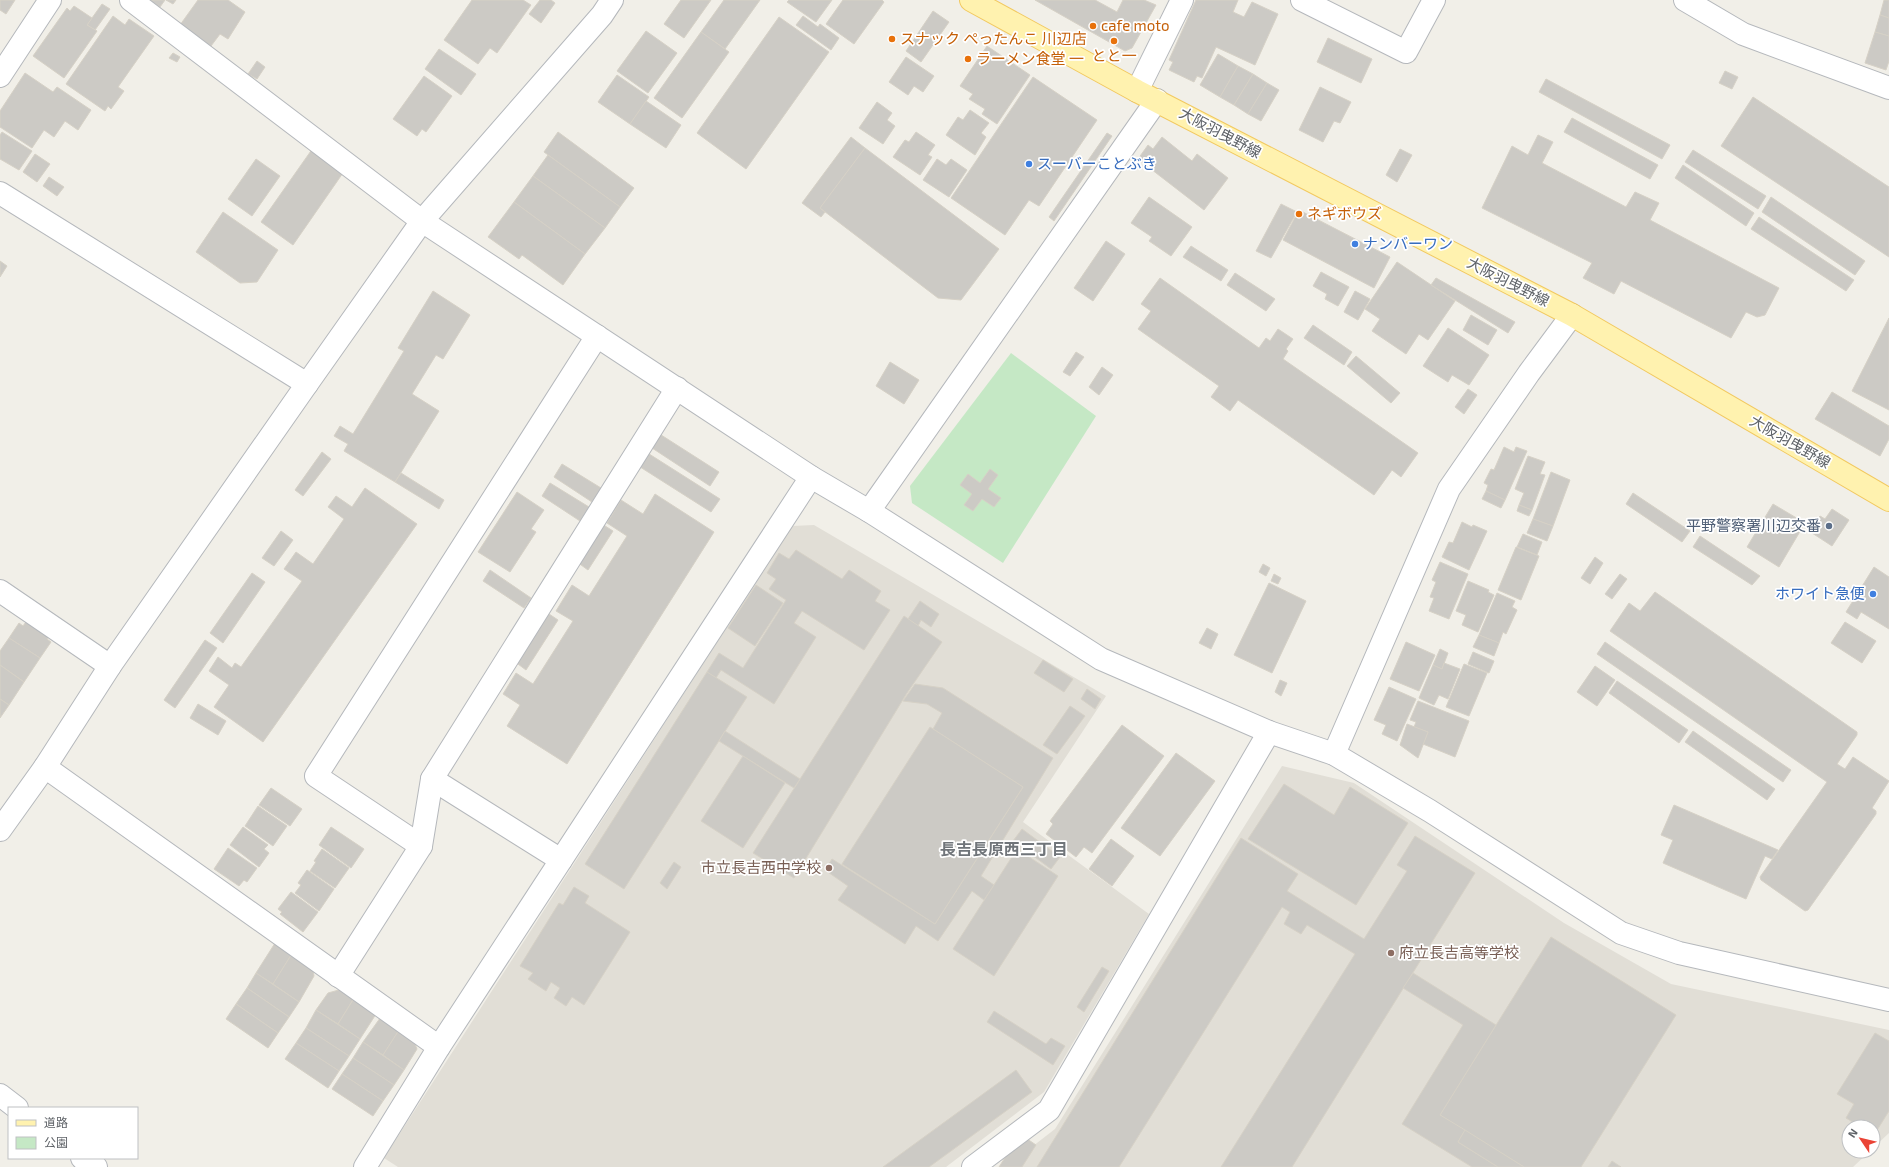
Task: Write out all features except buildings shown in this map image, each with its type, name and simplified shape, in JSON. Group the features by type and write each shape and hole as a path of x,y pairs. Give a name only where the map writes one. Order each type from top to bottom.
{"main road":[{"name":"大阪羽曳野線","path":"971,0 1137,91 1572,315 1887,497"}],"street":[{"path":"0,76 50,0"},
{"path":"131,0 422,221 810,477 869,511 1101,659 1269,732 1334,754 1430,811 1622,933 1679,952 1889,1000"},
{"path":"0,830 45,767 110,666 422,221 602,15 612,0"},
{"path":"1137,91 1182,0"},
{"path":"1302,0 1406,52 1434,0"},
{"path":"1685,0 1744,34 1889,88"},
{"path":"869,511 1157,100"},
{"path":"0,192 307,384"},
{"path":"1334,754 1449,489 1529,373 1572,315"},
{"path":"422,846 316,776 598,336"},
{"path":"338,976 422,846 432,779 677,388"},
{"path":"365,1167 438,1047 810,477"},
{"path":"0,591 110,666"},
{"path":"973,1167 1049,1110 1269,732"},
{"path":"45,767 438,1047"},
{"path":"432,779 561,860"},
{"path":"0,1095 16,1107"},
{"path":"84,1159 96,1167"}],"shaded area":[{"name":"市立長吉西中学校","path":"814,525 1106,696 1023,822 1149,914 1044,1092 946,1167 398,1167 384,1158 792,526"},
{"name":"府立長吉高等学校","path":"1282,766 1354,783 1564,923 1671,984 1889,1030 1889,1133 1881,1140 1881,1119 1841,1119 1841,1159 1862,1159 1853,1167 1006,1167 1055,1129"}],"green space":[{"path":"1011,353 1096,416 1003,563 912,503 910,486"}],"place":[{"name":"cafe moto","path":"1093,26"},
{"name":"スナック ぺったんこ 川辺店","path":"892,39"},
{"name":"とと一","path":"1114,41"},
{"name":"ラーメン食堂 一","path":"968,59"},
{"name":"スーバーことぶき","path":"1029,164"},
{"name":"ネギボウズ","path":"1299,214"},
{"name":"ナンバーワン","path":"1355,244"},
{"name":"平野警察署川辺交番","path":"1829,526"},
{"name":"ホワイト急便","path":"1873,594"},
{"name":"市立長吉西中学校","path":"829,868"},
{"name":"府立長吉高等学校","path":"1391,953"}],"district":[{"name":"長吉長原西三丁目","path":"1004,849"}]}
